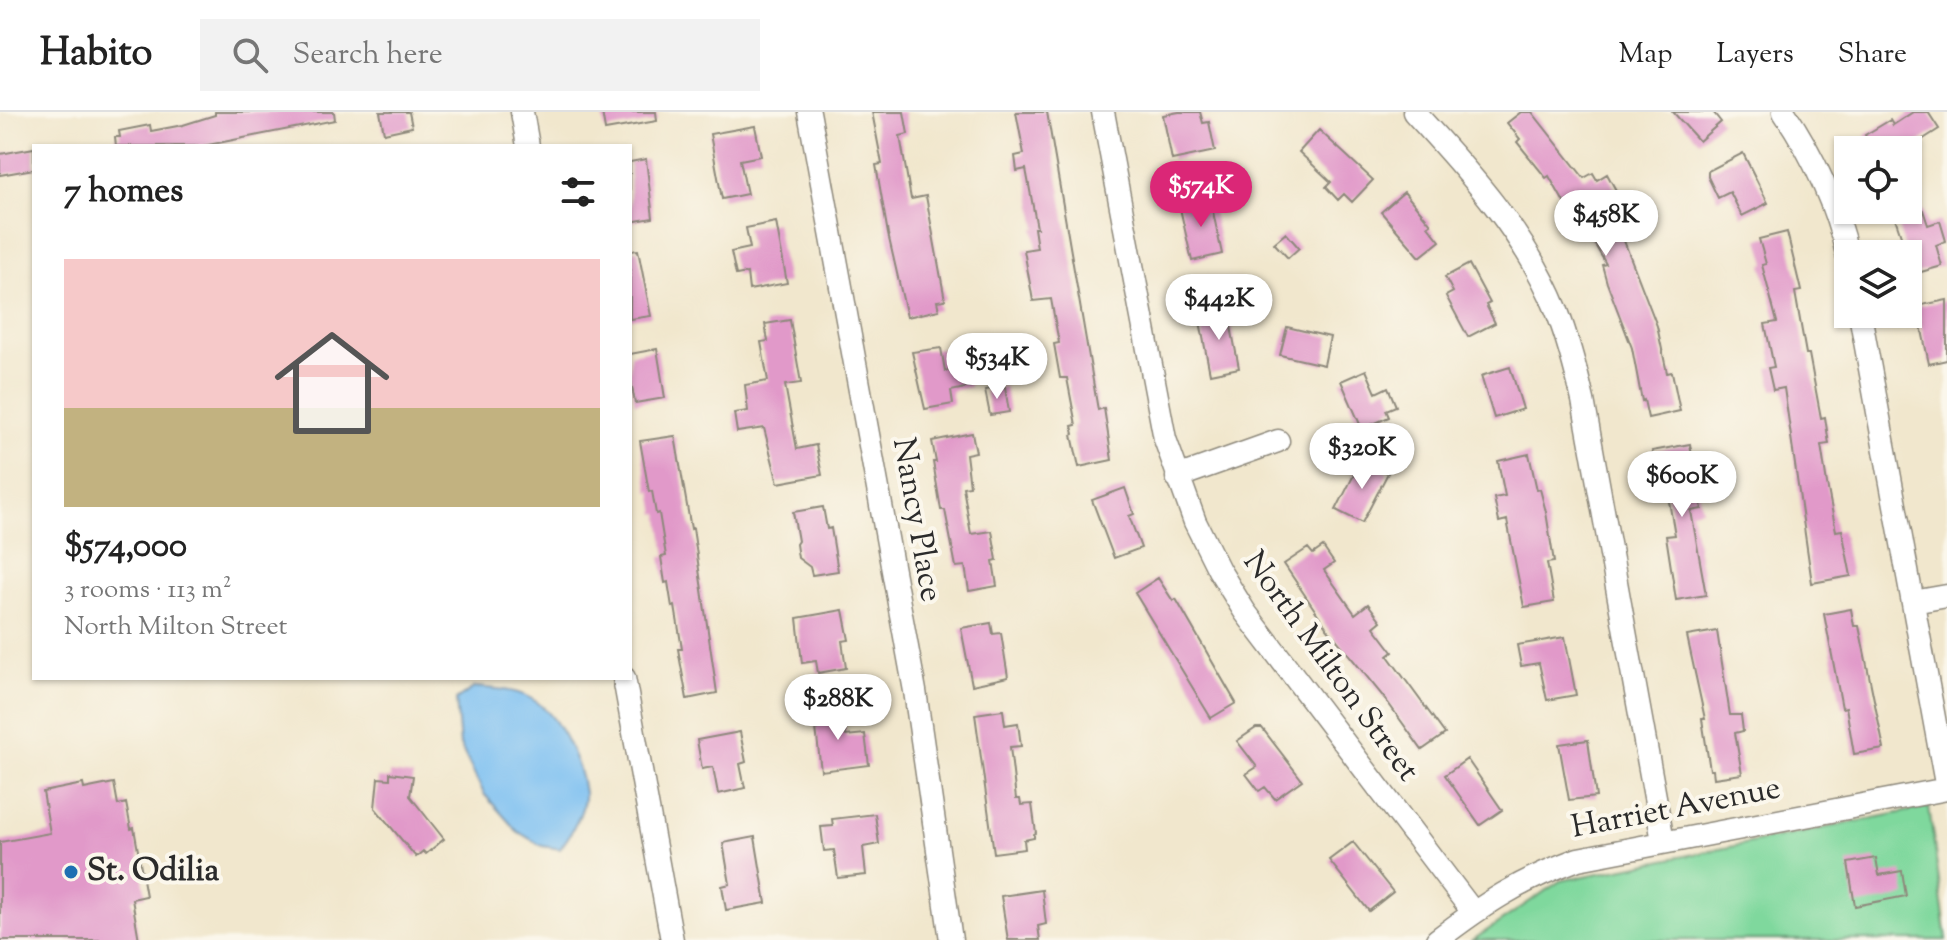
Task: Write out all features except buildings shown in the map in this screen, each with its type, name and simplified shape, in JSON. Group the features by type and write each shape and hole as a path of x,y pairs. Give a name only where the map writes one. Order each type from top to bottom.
{"street":[{"path":"522,112 528,144"},
{"name":"Nancy Place","path":"809,112 915,691 951,940"},
{"name":"North Milton Street","path":"1103,112 1153,387 1177,477 1207,546 1245,612 1473,912"},
{"path":"1788,113 1828,196 1842,240"},
{"path":"1427,117 1513,229 1557,311 1572,355 1583,400 1663,841"},
{"path":"1863,328 1947,789"},
{"path":"1177,477 1278,441"},
{"path":"1913,602 1947,596"},
{"path":"624,680 672,940"},
{"name":"Harriet Avenue","path":"1437,940 1499,894 1578,859 1947,789"}],"green space":[{"path":"1929,807 1947,940 1473,940 1560,881"}],"water":[{"path":"475,687 506,690 535,701 552,718 567,742 582,781 584,799 576,822 560,849 542,846 517,831 484,794 460,745 456,700"}],"place":[{"name":"St. Odilia","path":"71,872"}]}
